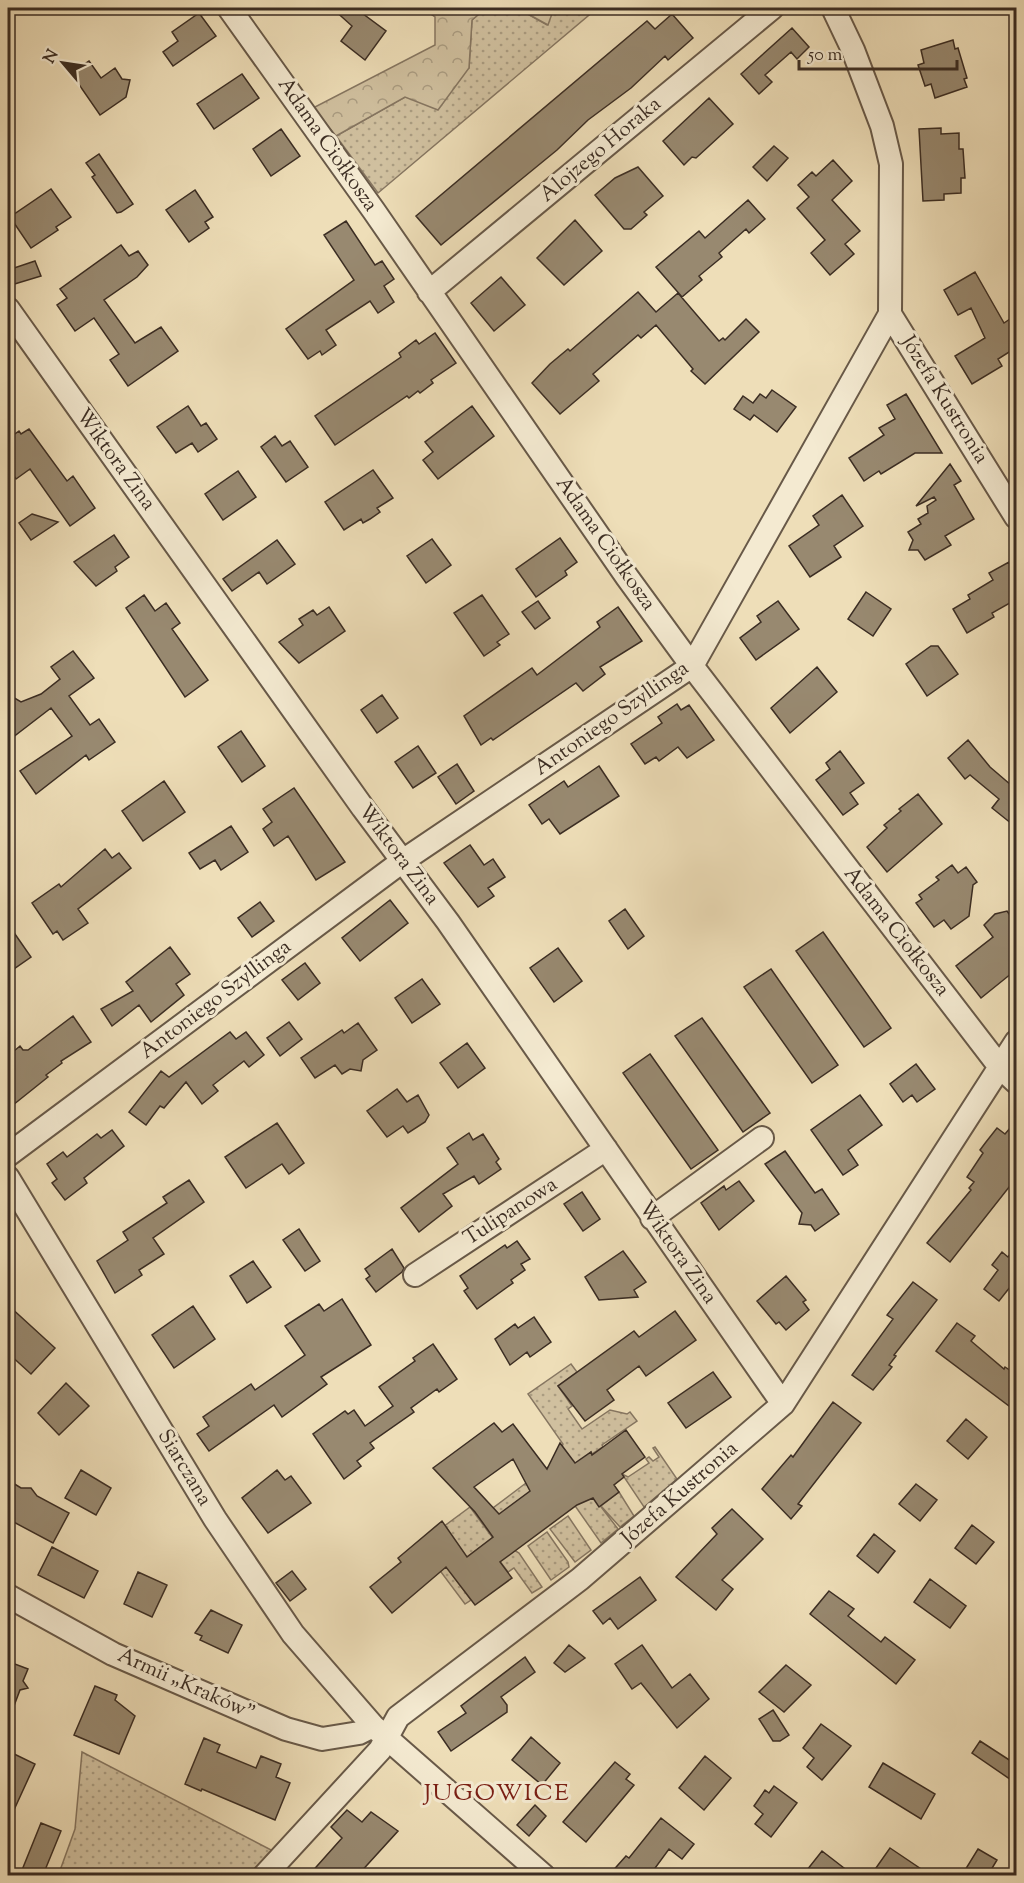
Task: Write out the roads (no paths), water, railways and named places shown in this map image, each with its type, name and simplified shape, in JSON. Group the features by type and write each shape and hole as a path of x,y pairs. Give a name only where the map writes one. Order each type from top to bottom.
{"street":[{"name":"Adama Ciołkosza","path":"228,8 692,666 999,1067 1017,1082"},
{"name":"Alojzego Horaka","path":"429,292 772,8"},
{"name":"Antoniego Szyllinga","path":"8,1155 404,860 692,666 890,314 891,164 882,126 853,50 833,8"},
{"name":"Wiktora Zina","path":"8,309 363,808 404,860 783,1404"},
{"name":"Józefa Kustronia","path":"890,314 1017,517"},
{"name":"Józefa Kustronia","path":"264,1875 380,1749 380,1732 580,1578 783,1404 1017,1042"},
{"path":"652,1218 762,1138"},
{"name":"Tulipanowa","path":"415,1275 606,1149"},
{"name":"Siarczana","path":"8,1178 214,1519 293,1634 380,1732"},
{"name":"Armii „Kraków”","path":"8,1596 113,1654 286,1729 322,1739 380,1732"},
{"path":"380,1732 544,1875"}],"district":[{"name":"JUGOWICE","path":"497,1794"}]}
